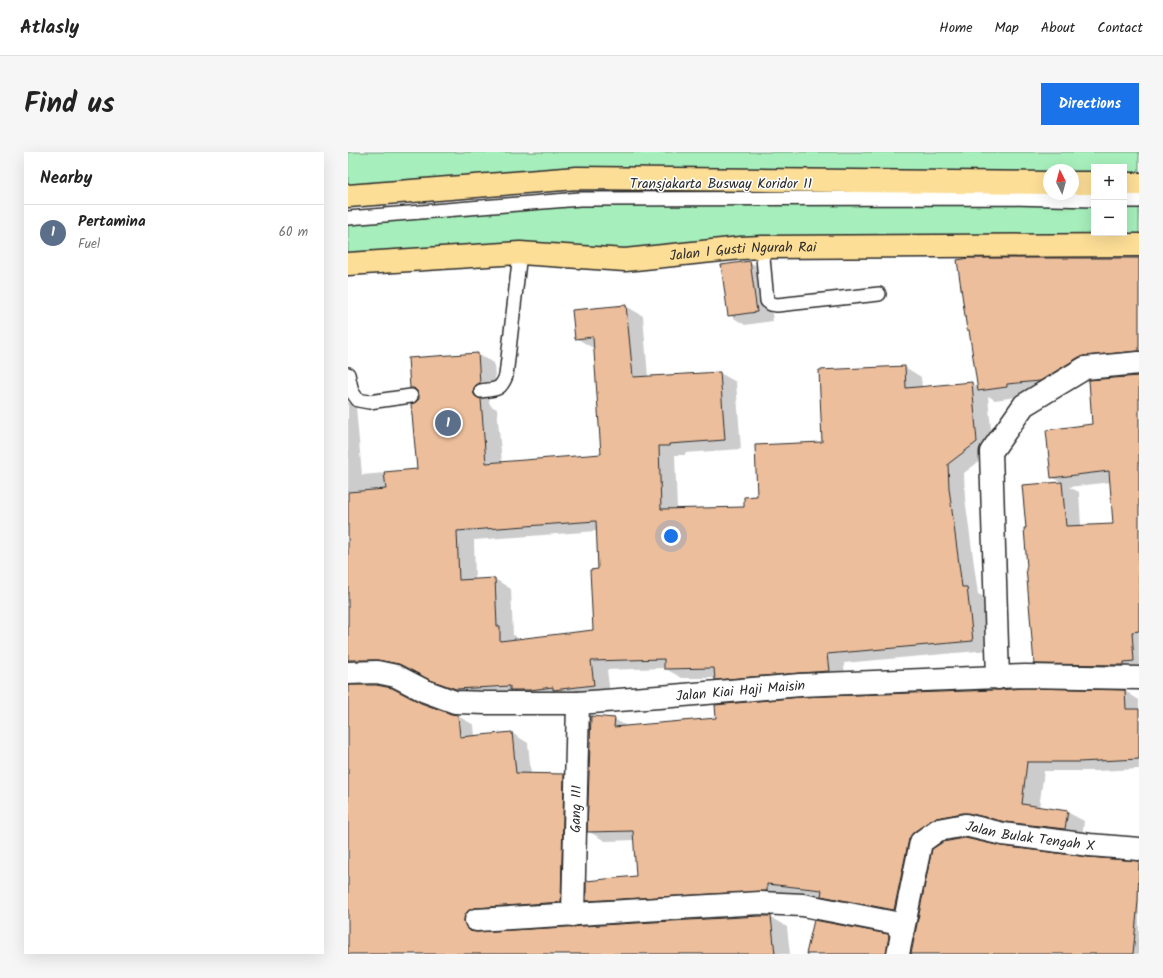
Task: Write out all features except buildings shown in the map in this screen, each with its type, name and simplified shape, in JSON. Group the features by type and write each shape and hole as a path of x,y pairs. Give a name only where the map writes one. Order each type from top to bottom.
{"main road":[{"path":"348,196 578,178 1043,183"},
{"path":"1079,183 1091,183"},
{"path":"1127,184 1139,184"},
{"name":"Jalan I Gusti Ngurah Rai","path":"348,264 520,253 625,260 762,247 1139,245"}],"street":[{"path":"998,678 990,452 1024,405 1085,368 1139,363"},
{"name":"Jalan Kiai Haji Maisin","path":"348,673 377,672 396,676 425,691 455,702 486,703 578,703 800,685 1025,676 1139,678"},
{"name":"Gang III","path":"573,915 578,703"},
{"name":"Jalan Bulak Tengah X","path":"900,944 921,842 938,830 965,825 1003,834 1090,845 1139,849"},
{"path":"476,920 760,903 803,905 896,923 900,944"}],"lane":[{"name":"Transjakarta Busway Koridor 11","path":"348,218 580,199 1007,198 1091,200"},
{"path":"1127,201 1139,201"},
{"path":"762,247 767,301 771,304 777,305 879,294"},
{"path":"480,390 496,389 502,385 506,376 520,253"},
{"path":"348,374 352,392 358,400 368,402 411,396"}],"green space":[{"path":"348,152 1139,152 1139,184 1127,184 1127,164 1091,164 1091,183 1079,183 1079,164 1043,164 1043,183 578,178 348,196"},
{"path":"580,199 1091,200 1091,236 1127,236 1127,201 1139,201 1139,245 348,264 348,218"}],"place":[{"name":"Pertamina","path":"448,423"}]}
